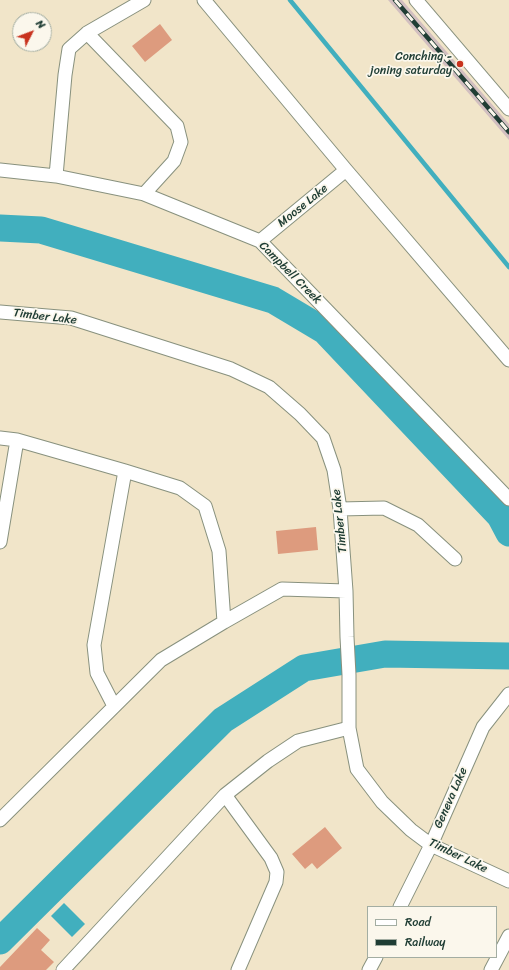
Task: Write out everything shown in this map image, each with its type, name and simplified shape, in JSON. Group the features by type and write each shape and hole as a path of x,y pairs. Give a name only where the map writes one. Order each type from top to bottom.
{"street":[{"path":"56,176 65,75 69,49 87,33 144,0"},
{"path":"204,0 346,170 509,360"},
{"path":"416,0 509,109"},
{"path":"87,33 177,126 181,142 174,161 144,194"},
{"name":"Campbell Creek","path":"0,170 56,176 144,194 260,241 509,499"},
{"name":"Moose Lake","path":"260,241 346,170"},
{"name":"Timber Lake","path":"0,312 71,318 231,369 269,387 300,414 323,438 334,470 340,509 346,591 346,637 349,675 350,728 357,769 382,802 411,830 431,845 509,881"},
{"path":"0,438 17,440 180,488 205,506 220,551 224,622"},
{"path":"0,542 17,440"},
{"path":"114,706 97,673 94,645 125,471"},
{"path":"340,509 384,508 418,525 455,559"},
{"path":"0,820 161,660 282,589 346,591"},
{"name":"Geneva Lake","path":"400,906 431,845 483,727 509,694"},
{"path":"63,970 225,795 268,761 298,741 350,728"},
{"path":"225,795 271,858 277,872 276,882 238,970"},
{"path":"491,970 509,936"},
{"path":"369,970 375,958"}],"shaded area":[{"path":"388,0 402,0 509,124 509,140"}],"water":[{"path":"64,903 85,924 72,937 51,916"}],"building":[{"path":"160,24 172,40 145,62 132,46"},
{"path":"316,527 318,550 278,554 276,531"},
{"path":"325,827 342,848 317,869 312,863 305,869 292,854"},
{"path":"37,928 50,940 41,950 54,962 46,970 0,970 0,967"}],"waterway":[{"path":"290,0 509,267"},
{"path":"0,228 41,230 273,300 325,331 500,516 509,533"},
{"path":"0,941 223,720 304,668 385,654 509,656"}],"railway":[{"path":"395,0 509,132"}],"place":[{"name":"Conching - joning saturday","path":"460,64"}]}
